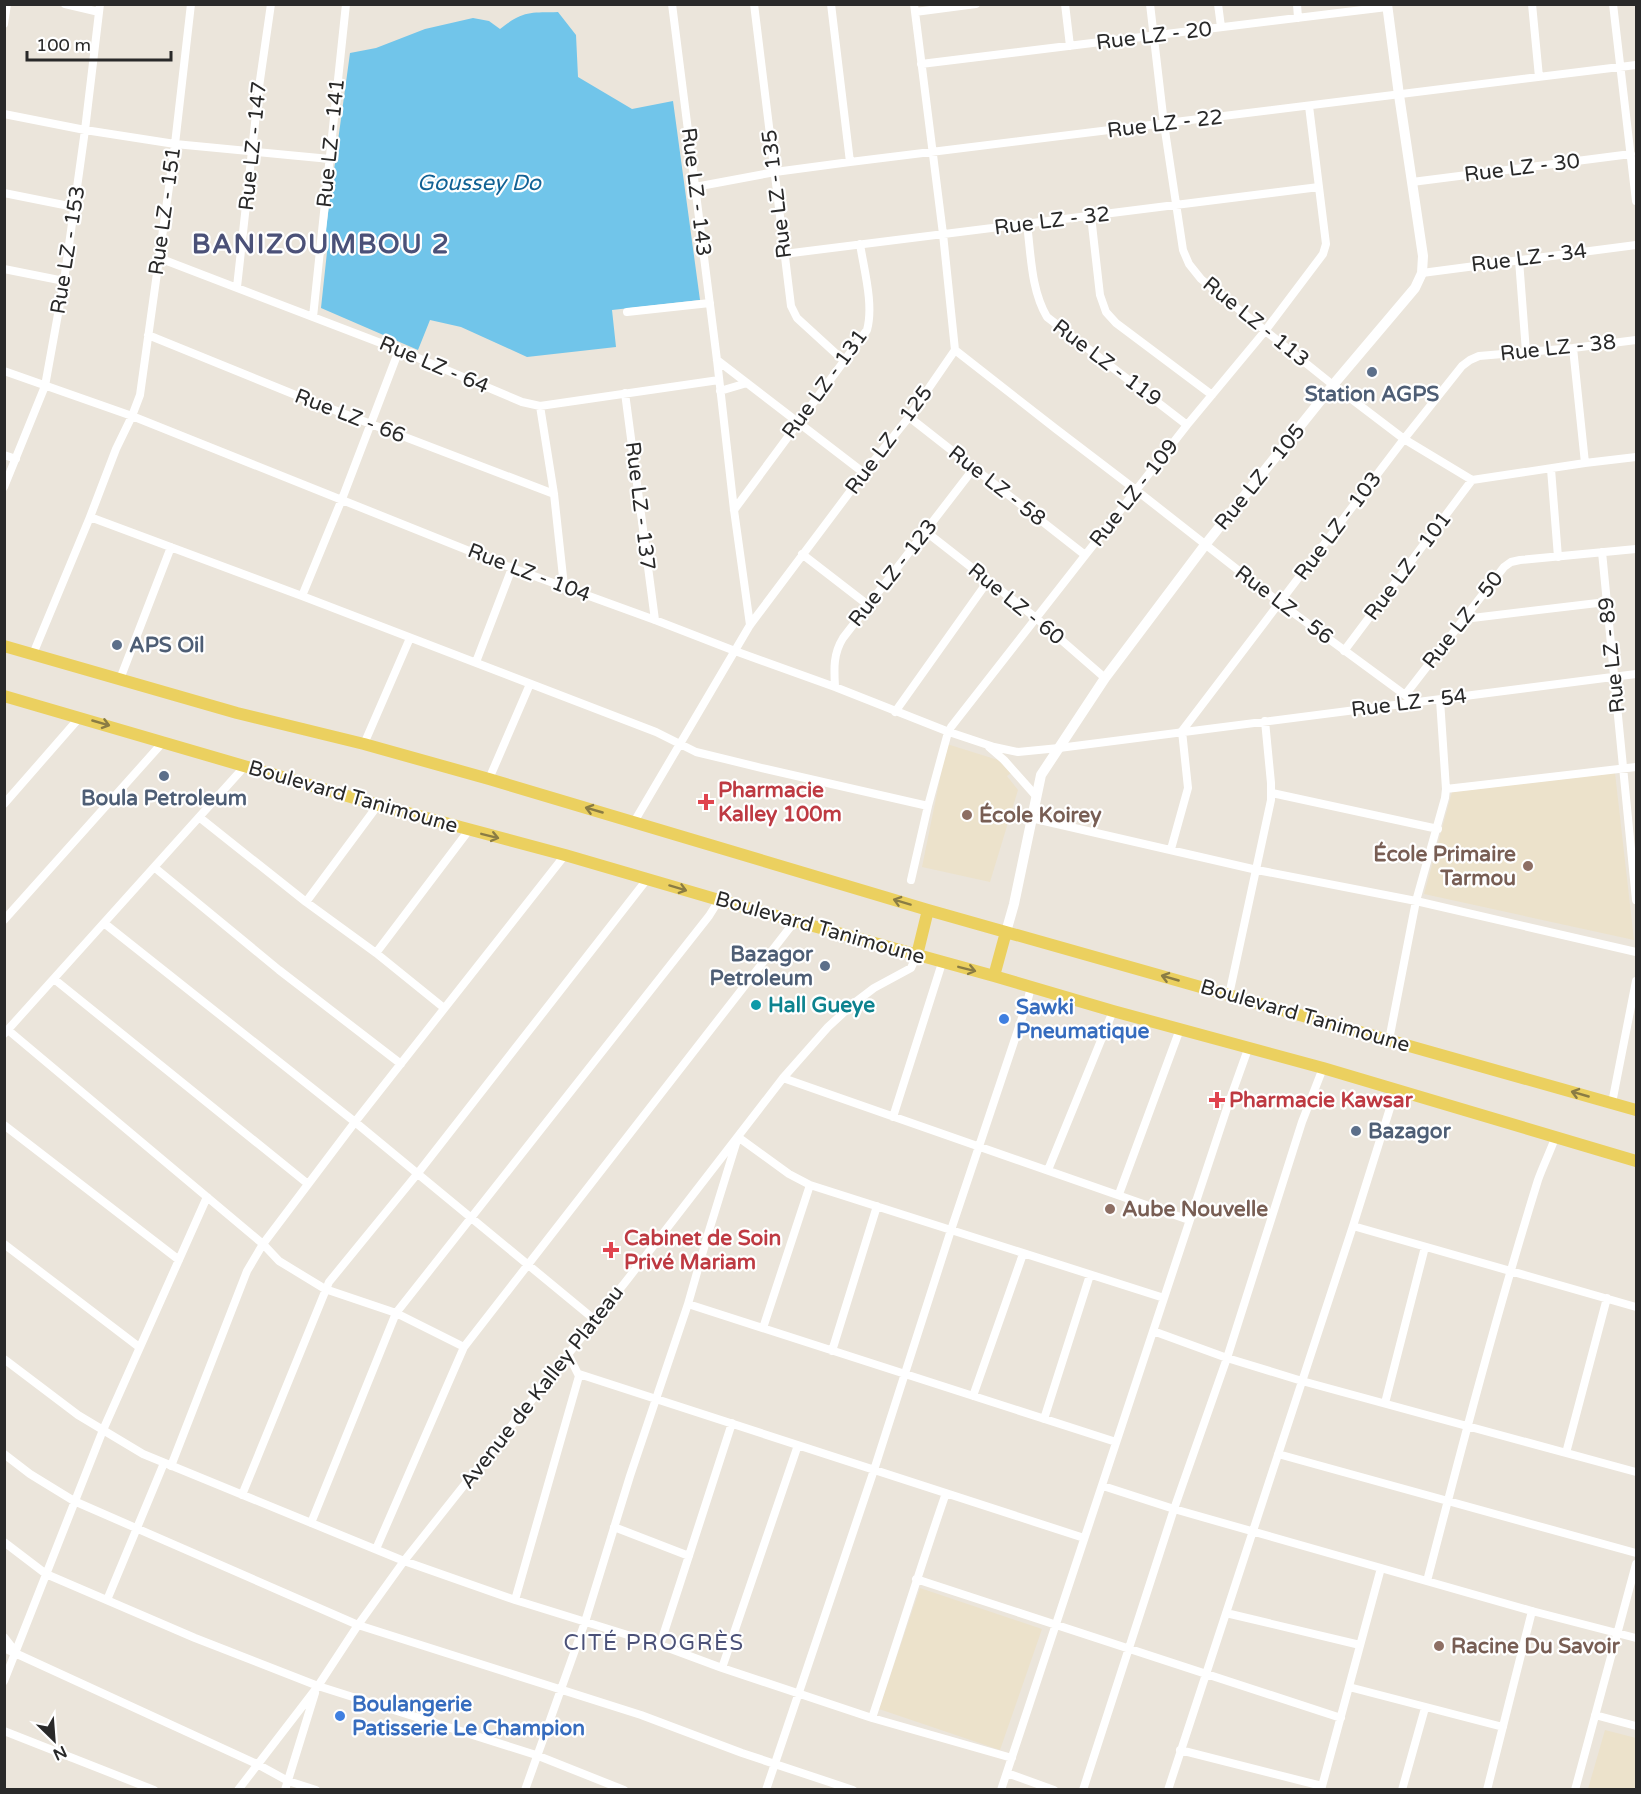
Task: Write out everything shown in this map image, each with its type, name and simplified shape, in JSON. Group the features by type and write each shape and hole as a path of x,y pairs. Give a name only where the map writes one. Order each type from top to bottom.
{"main road":[{"path":"1387,6 1423,256 1422,273"},
{"name":"Rue LZ - 105","path":"1006,932 1041,775 1106,678 1205,545 1414,288 1422,273"},
{"name":"Boulevard Tanimoune","path":"4,646 237,712 489,779 928,910 1636,1110"},
{"name":"Boulevard Tanimoune","path":"4,696 378,805 648,878 942,963 1323,1068 1636,1161"},
{"path":"917,955 928,910"},
{"path":"994,976 1006,932"}],"street":[{"path":"4,24 8,4"},
{"path":"65,4 99,8"},
{"name":"Rue LZ - 151","path":"33,654 140,394 175,144 191,4"},
{"name":"Rue LZ - 147","path":"237,288 259,87 271,4"},
{"name":"Rue LZ - 141","path":"313,317 346,4"},
{"name":"Rue LZ - 143","path":"672,4 719,380"},
{"name":"Rue LZ - 135","path":"754,4 791,306 797,318 844,361"},
{"path":"831,4 850,162"},
{"path":"955,350 943,234 914,8 976,4"},
{"path":"1065,4 1070,46"},
{"name":"Rue LZ - 113","path":"1150,4 1175,206 1183,250 1189,264 1201,279 1333,385 1404,439 1472,480"},
{"path":"1218,4 1221,27"},
{"path":"1297,4 1299,18"},
{"path":"1532,4 1539,76"},
{"path":"1613,4 1636,201"},
{"name":"Rue LZ - 20","path":"921,64 1387,6"},
{"name":"Rue LZ - 153","path":"4,487 45,386 64,281 99,8"},
{"name":"Rue LZ - 22","path":"695,187 775,172 850,162 1636,65"},
{"name":"Rue LZ - 109","path":"911,880 928,806 949,732 1187,424 1265,331 1326,249 1309,106"},
{"path":"4,114 175,144 330,159"},
{"name":"Rue LZ - 30","path":"1412,182 1631,154"},
{"name":"Rue LZ - 32","path":"784,254 1319,187"},
{"path":"4,193 74,207"},
{"path":"1091,216 1100,295 1106,312 1116,323 1212,395"},
{"name":"Rue LZ - 119","path":"1027,224 1039,304 1047,317 1187,424"},
{"name":"Rue LZ - 131","path":"734,510 867,330 870,320 860,244"},
{"name":"Rue LZ - 34","path":"1422,273 1636,245"},
{"name":"Rue LZ - 64","path":"159,258 399,350 522,402 540,406 719,380"},
{"path":"1519,260 1526,352"},
{"path":"4,269 64,281"},
{"path":"627,312 710,303"},
{"name":"Rue LZ - 66","path":"148,335 369,424 554,494"},
{"name":"Rue LZ - 38","path":"1479,356 1636,340"},
{"path":"1573,348 1585,463"},
{"path":"302,596 399,350"},
{"name":"Rue LZ - 125","path":"634,822 750,625 802,554 909,417 955,350"},
{"name":"Rue LZ - 56","path":"955,350 1280,603 1416,703"},
{"name":"Rue LZ - 103","path":"1182,731 1404,439 1462,366 1479,356"},
{"path":"717,360 864,473"},
{"name":"Rue LZ - 104","path":"4,371 132,416 512,568 985,744 1018,752 1182,731"},
{"path":"719,380 750,625"},
{"path":"720,391 747,383"},
{"name":"Rue LZ - 137","path":"626,393 655,620"},
{"path":"540,406 554,494 564,586"},
{"name":"Rue LZ - 58","path":"909,417 1085,555"},
{"path":"4,455 16,459"},
{"path":"1472,480 1636,457"},
{"name":"Rue LZ - 123","path":"835,687 834,666 837,647 974,468"},
{"path":"1551,469 1558,557"},
{"name":"Rue LZ - 101","path":"1344,651 1472,480"},
{"path":"90,517 476,662 656,732 696,752 928,806"},
{"name":"Rue LZ - 60","path":"925,531 1036,618 1106,678"},
{"path":"120,679 171,546"},
{"name":"Rue LZ - 50","path":"1405,694 1503,567 1520,560 1636,549"},
{"name":"Rue LZ - 89","path":"1602,552 1636,900"},
{"path":"802,554 868,605"},
{"path":"476,662 512,568"},
{"path":"895,712 988,581"},
{"path":"1464,619 1606,602"},
{"path":"364,744 410,638"},
{"name":"Rue LZ - 54","path":"1182,731 1636,674"},
{"path":"489,779 530,684"},
{"path":"1389,1040 1416,901 1438,829 1446,789 1440,700"},
{"path":"4,804 80,717"},
{"path":"1229,995 1272,793 1265,721"},
{"path":"1171,849 1188,788 1182,731"},
{"path":"4,920 164,741"},
{"path":"985,744 1004,760 1036,796"},
{"path":"245,766 6,1032 207,1197 263,1244 279,1261 325,1289 396,1313 464,1347"},
{"path":"1446,789 1636,767"},
{"path":"1272,793 1438,829"},
{"path":"306,902 378,805"},
{"path":"199,817 444,1008"},
{"path":"1031,818 1257,870 1416,901 1636,951"},
{"path":"376,953 469,830"},
{"path":"107,1600 167,1465 247,1271 263,1244 355,1122 565,855"},
{"path":"154,867 279,970 401,1064"},
{"path":"242,1495 329,1282 418,1173 648,878"},
{"path":"311,1523 396,1313 702,925 719,900"},
{"path":"376,1549 464,1347 795,921"},
{"path":"104,923 355,1122 595,1320"},
{"name":"Avenue de Kalley Plateau","path":"238,1790 318,1686 404,1561 783,1078 828,1027 853,1004 883,982 909,969 917,955"},
{"path":"893,1117 942,963"},
{"path":"54,979 308,1184"},
{"path":"1612,1103 1636,981"},
{"path":"766,1790 874,1470 1030,987"},
{"path":"1048,1170 1113,1011"},
{"path":"1119,1194 1180,1029"},
{"path":"1001,1790 1228,1102 1248,1049"},
{"path":"1083,1790 1174,1509 1227,1358 1302,1122 1323,1068"},
{"path":"783,1078 1189,1220"},
{"path":"1168,1790 1396,1089"},
{"path":"4,1125 179,1260"},
{"path":"525,1790 585,1622 688,1305 738,1137 789,1174 810,1185 1164,1298"},
{"path":"1427,1581 1511,1270 1539,1177 1555,1138"},
{"path":"763,1328 810,1185"},
{"path":"4,1681 103,1430 207,1197"},
{"path":"832,1351 877,1206"},
{"path":"1353,1226 1636,1306"},
{"path":"4,1244 139,1347"},
{"path":"1385,1403 1425,1247"},
{"path":"973,1396 1023,1254"},
{"path":"1044,1419 1090,1275"},
{"path":"1566,1453 1607,1298"},
{"path":"688,1305 1116,1442"},
{"path":"1153,1330 1227,1358 1302,1381 1636,1472"},
{"path":"568,1354 579,1374 1084,1538"},
{"path":"4,1359 78,1415 143,1454 404,1561 515,1600 660,1644 722,1668 872,1718 1012,1758"},
{"path":"515,1600 579,1374"},
{"path":"660,1644 732,1424"},
{"path":"722,1668 798,1445"},
{"path":"4,1454 30,1474 74,1501 358,1625 641,1715 774,1764 853,1790"},
{"path":"1278,1454 1636,1553"},
{"path":"1103,1486 1174,1509 1532,1611 1636,1638"},
{"path":"872,1718 946,1493"},
{"path":"614,1527 689,1556"},
{"path":"4,1542 46,1574 195,1638 318,1686 536,1755 602,1785 624,1790"},
{"path":"1575,1790 1636,1564"},
{"path":"1180,1750 1322,1788 1381,1568"},
{"path":"916,1579 1341,1718"},
{"path":"1487,1790 1532,1611"},
{"path":"1226,1614 1360,1645"},
{"path":"4,1637 16,1652"},
{"path":"4,1648 257,1764 286,1785 316,1790"},
{"path":"286,1785 318,1686"},
{"path":"1349,1687 1503,1728"},
{"path":"1402,1790 1425,1708"},
{"path":"1595,1715 1636,1726"},
{"path":"4,1731 154,1790"},
{"path":"1007,1773 1054,1790"}],"shaded area":[{"path":"947,744 998,760 1011,773 1007,776 1018,790 990,882 922,867"},
{"path":"1615,773 1634,940 1424,894 1452,792"},
{"path":"920,1588 1042,1629 1000,1750 879,1709"},
{"path":"1605,1730 1636,1738 1636,1789 1588,1789"}],"water":[{"name":"Goussey Do","path":"558,12 576,35 578,77 632,109 673,101 700,300 612,310 616,347 527,357 461,327 430,320 418,350 321,308 327,252 324,243 350,53 376,48 425,29 473,18 489,21 500,29 515,18 528,14"}],"place":[{"name":"Station AGPS","path":"1372,372"},
{"name":"APS Oil","path":"117,645"},
{"name":"Boula Petroleum","path":"164,776"},
{"name":"Pharmacie Kalley 100m","path":"706,802"},
{"name":"École Koirey","path":"967,815"},
{"name":"École Primaire Tarmou","path":"1528,866"},
{"name":"Bazagor Petroleum","path":"825,966"},
{"name":"Hall Gueye","path":"756,1005"},
{"name":"Sawki Pneumatique","path":"1004,1019"},
{"name":"Pharmacie Kawsar","path":"1217,1100"},
{"name":"Bazagor","path":"1356,1131"},
{"name":"Aube Nouvelle","path":"1110,1209"},
{"name":"Cabinet de Soin Privé Mariam","path":"611,1250"},
{"name":"Racine Du Savoir","path":"1439,1646"},
{"name":"Boulangerie Patisserie Le Champion","path":"340,1716"}],"district":[{"name":"BANIZOUMBOU 2","path":"321,244"},
{"name":"CITÉ PROGRÈS","path":"654,1643"}]}
